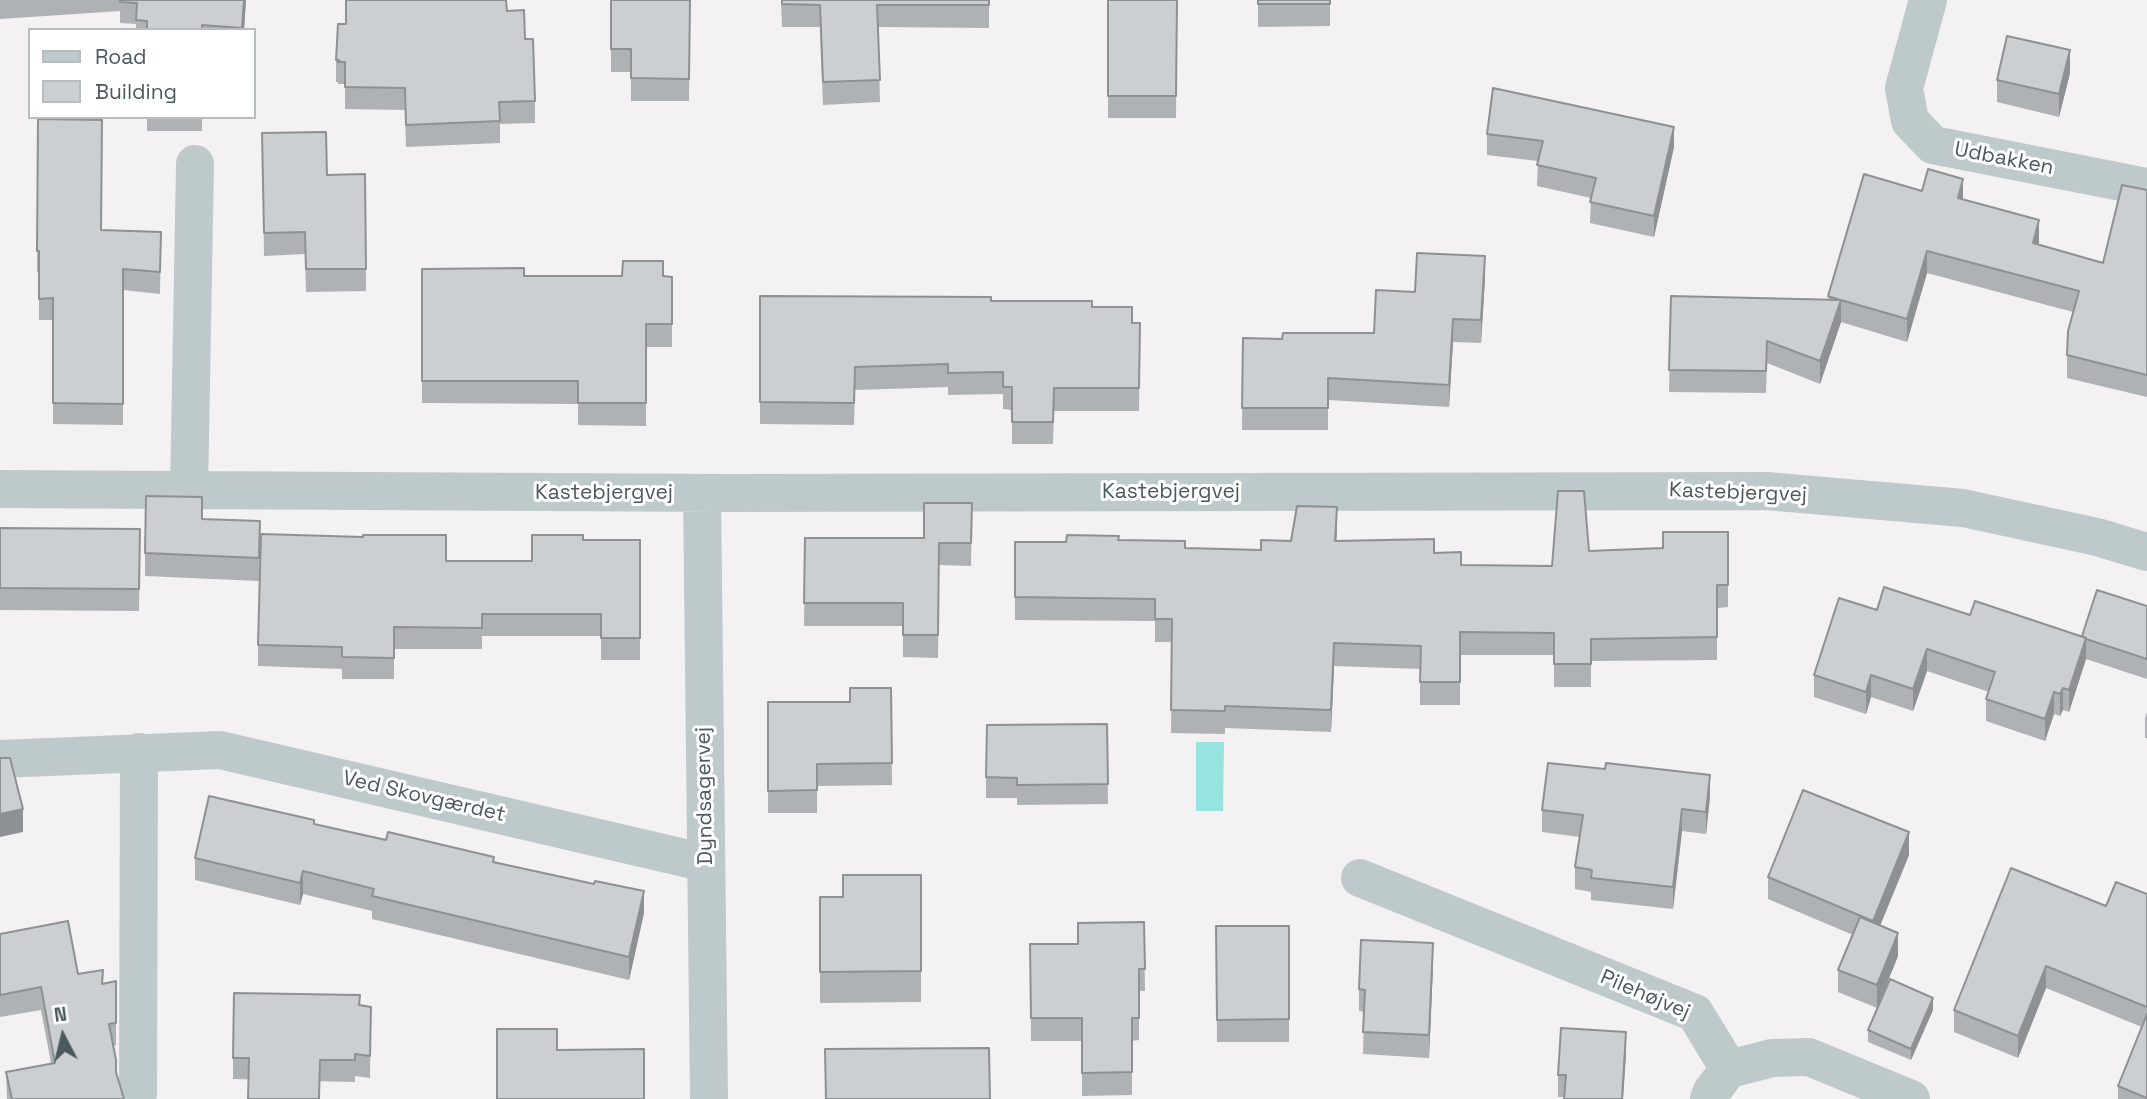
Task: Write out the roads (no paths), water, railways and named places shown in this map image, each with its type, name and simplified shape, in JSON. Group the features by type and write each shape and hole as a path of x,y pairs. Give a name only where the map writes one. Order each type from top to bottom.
{"street":[{"name":"Udbakken","path":"1928,0 1904,88 1910,121 1933,145 2147,187"},
{"path":"189,492 195,164"},
{"name":"Kastebjergvej","path":"0,489 702,493 1766,491 1964,508 2096,537 2147,552"},
{"name":"Dyndsagervej","path":"702,493 709,1099"},
{"name":"Ved Skovgærdet","path":"0,759 220,750 706,863"},
{"path":"138,1094 139,752"},
{"name":"Pilehøjvej","path":"1360,878 1695,1013 1719,1084 1772,1058 1809,1058 1911,1099"}],"water":[{"path":"1196,742 1224,742 1223,811 1196,811"}]}
